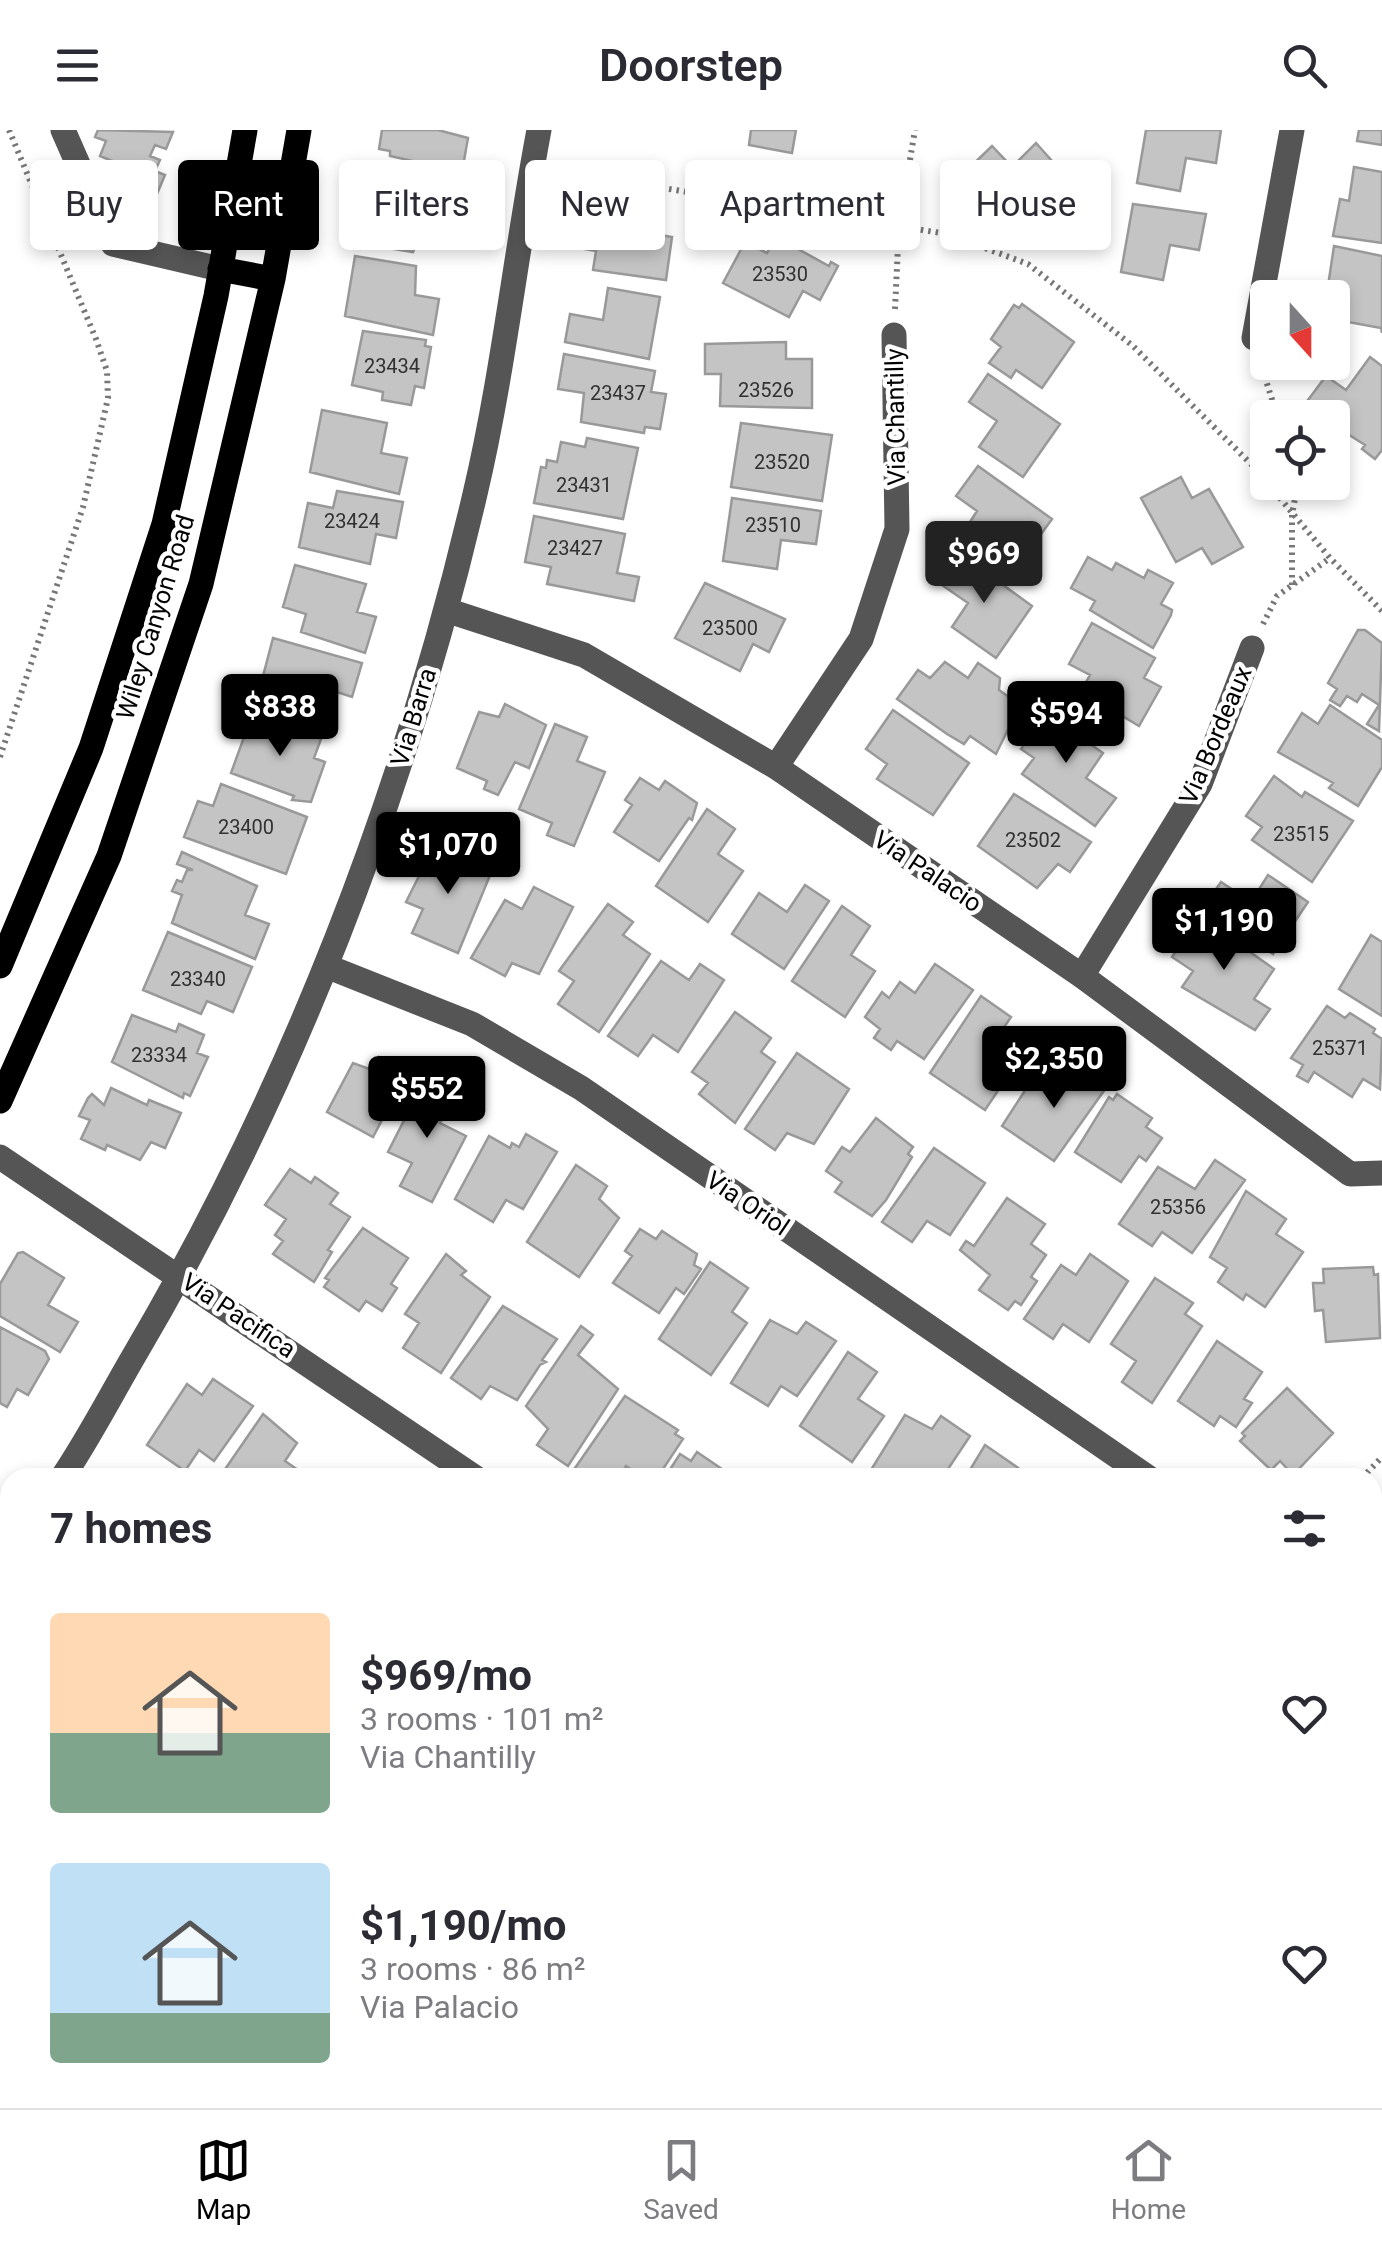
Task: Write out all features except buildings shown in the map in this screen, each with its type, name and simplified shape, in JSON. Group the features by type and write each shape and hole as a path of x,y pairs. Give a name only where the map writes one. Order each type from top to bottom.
{"main road":[{"name":"Wiley Canyon Road","path":"0,966 91,748 164,524 220,268 245,130"},
{"name":"Wiley Canyon Road","path":"0,1101 108,856 201,584 273,279 300,130"},
{"path":"220,268 273,279"}],"street":[{"path":"63,130 113,244 220,268"},
{"name":"Via Barra","path":"533,160 538,130"},
{"path":"1265,280 1292,130"},
{"name":"Via Barra","path":"68,1468 182,1275 244,1150 326,966 387,797 446,610 476,490 525,206"},
{"name":"Via Chantilly","path":"776,768 861,639 897,528 894,335"},
{"name":"Via Palacio","path":"446,610 584,655 776,768 1082,976 1350,1174 1382,1174"},
{"name":"Via Bordeaux","path":"1082,976 1200,784 1252,648"},
{"name":"Via Oriol","path":"326,966 472,1024 581,1088 1134,1468"},
{"name":"Via Pacifica","path":"0,1157 182,1275 462,1468"}],"path":[{"path":"0,757 83,507 108,398 107,371 96,339 8,130"},
{"path":"910,160 915,130"},
{"path":"920,230 979,244 1028,264 1068,291 1253,466 1330,558 1382,611"},
{"path":"894,335 897,250"},
{"path":"1292,586 1295,500"},
{"path":"1252,648 1277,596 1330,558"}]}
